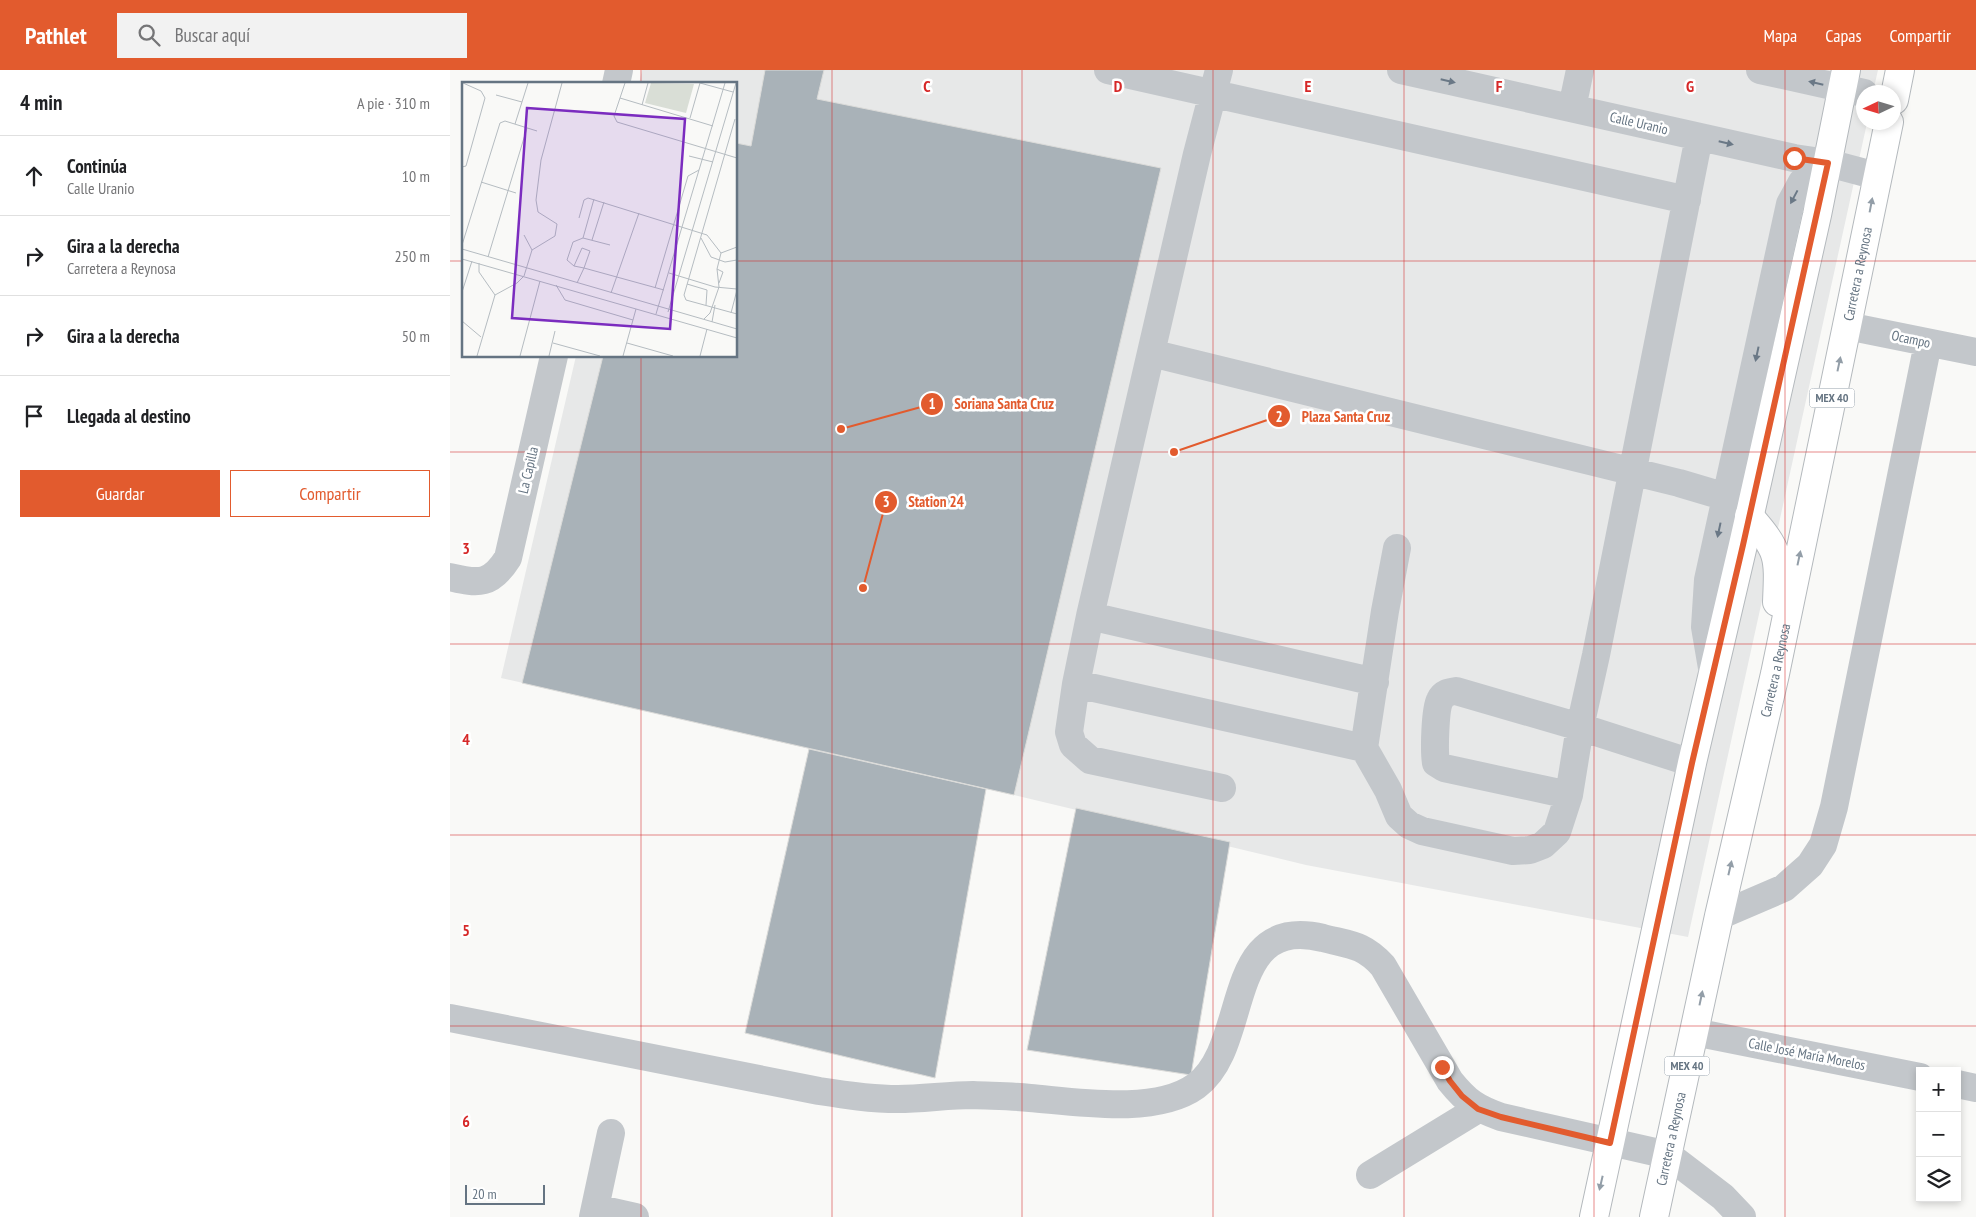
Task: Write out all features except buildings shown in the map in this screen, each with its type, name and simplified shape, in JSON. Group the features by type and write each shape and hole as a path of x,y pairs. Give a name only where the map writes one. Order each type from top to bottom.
{"main road":[{"path":"1897,85 1900,70"},
{"path":"1594,1217 1692,763 1750,516 1828,163 1851,84"},
{"name":"Carretera a Reynosa","path":"1654,1217 1719,916 1775,674 1886,130"},
{"path":"1750,516 1772,545 1778,568 1775,674"}],"street":[{"path":"1108,70 1215,82 1687,200"},
{"name":"Calle Uranio","path":"1401,70 1794,158 1828,163 1877,176"},
{"path":"1572,108 1580,70"},
{"path":"1760,70 1851,84"},
{"path":"1215,82 1090,616 1076,684 1069,732 1073,745 1090,760 1222,788"},
{"path":"1397,548 1385,611 1364,748 1388,790 1399,816 1409,825 1431,833 1513,852 1530,850 1543,845 1557,832 1569,795 1580,727 1699,137"},
{"path":"1713,674 1705,627 1708,580 1790,204 1802,182 1828,163"},
{"name":"Ocampo","path":"1847,326 1976,352"},
{"path":"1719,916 1784,888 1810,865 1823,845 1834,807 1928,343"},
{"path":"1152,353 1679,483 1726,497 1750,516"},
{"name":"La Capilla","path":"450,577 466,581 480,581 492,578 501,570 508,558 554,358"},
{"path":"1090,616 1375,682"},
{"path":"1076,684 1364,748"},
{"path":"1569,795 1444,768 1436,762 1434,750 1439,700 1446,692 1456,690 1692,763"},
{"path":"450,1018 819,1091 862,1097 904,1099 962,1095 1109,1104 1146,1103 1175,1097 1196,1086 1210,1072 1220,1054 1250,965 1264,948 1278,938 1294,935 1315,936 1360,947 1372,954 1387,973 1450,1081 1462,1096 1478,1109 1501,1117 1668,1155 1723,1197 1742,1217"},
{"name":"Calle José María Morelos","path":"1694,1032 1916,1076"},
{"path":"1961,1085 1976,1088"},
{"path":"1370,1175 1478,1109"},
{"path":"611,1133 594,1213 635,1217"}],"shaded area":[{"path":"642,70 1878,70 1875,85 1856,85 1856,130 1865,130 1688,937 1306,865 1014,795 501,678 576,358 738,358 738,82 639,82"}],"place":[{"name":"Soriana Santa Cruz","path":"841,429"},
{"name":"Plaza Santa Cruz","path":"1174,452"},
{"name":"Station 24","path":"863,588"}],"route":[{"path":"1442,1067 1462,1096 1478,1109 1501,1117 1610,1143 1692,763 1743,545 1828,163 1794,158"}]}
